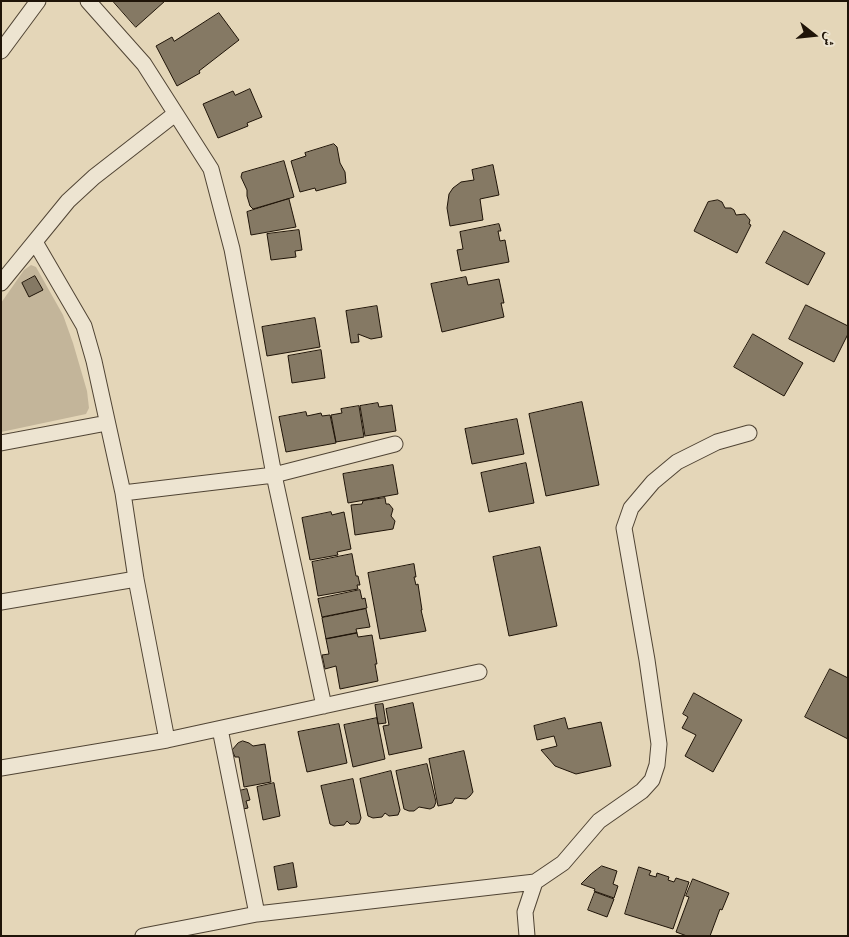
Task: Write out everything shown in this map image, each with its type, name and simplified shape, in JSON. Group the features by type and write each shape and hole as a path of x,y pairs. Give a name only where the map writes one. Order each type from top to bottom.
{"street":[{"path":"1,51 38,1"},
{"path":"88,1 144,64 211,169 232,249 274,475 324,706"},
{"path":"1,283 68,201 175,114"},
{"path":"35,242 84,326 123,493 136,579 167,740"},
{"path":"1,443 107,423"},
{"path":"142,936 257,914 535,882 563,863 598,821 642,791 652,780 658,765 659,744 647,660 624,528 631,508 653,482 677,462 717,442 750,433"},
{"path":"123,493 274,475 395,444"},
{"path":"1,602 136,579"},
{"path":"1,768 167,740 479,672"},
{"path":"220,729 257,914"},
{"path":"527,936 525,912 535,882"}],"shaded area":[{"path":"31,265 36,267 63,315 87,391 89,408 86,414 1,432 1,303 24,270"}],"building":[{"path":"113,1 165,1 136,27"},
{"path":"219,13 239,40 199,71 200,73 177,86 156,46 172,37 174,41"},
{"path":"250,89 262,117 247,123 248,126 218,138 203,104 233,91 235,95"},
{"path":"334,144 337,147 340,163 345,172 346,183 316,191 315,188 300,192 291,161 306,156 305,153"},
{"path":"284,161 294,197 253,209 250,206 247,190 241,177 242,173"},
{"path":"493,165 499,195 480,199 483,220 450,226 447,208 449,194 453,188 461,182 474,180 472,170"},
{"path":"289,199 296,227 251,235 247,212"},
{"path":"718,200 722,202 725,208 734,210 736,215 745,214 750,220 749,224 751,225 737,253 694,231 708,202"},
{"path":"499,224 501,231 498,231 500,241 505,240 509,262 461,271 457,250 463,249 460,232"},
{"path":"299,230 302,250 295,251 296,257 271,260 267,234"},
{"path":"784,231 825,253 808,285 766,263"},
{"path":"35,276 43,290 29,297 22,283"},
{"path":"466,277 468,285 499,279 504,303 501,303 504,317 442,332 431,284"},
{"path":"806,305 848,326 848,334 834,362 789,339"},
{"path":"377,306 382,337 371,339 358,334 359,342 351,343 346,311"},
{"path":"315,318 320,347 267,356 262,327"},
{"path":"753,334 803,363 784,396 734,367"},
{"path":"321,350 325,378 292,383 288,356"},
{"path":"582,402 599,485 546,496 529,414"},
{"path":"378,403 379,407 392,405 396,431 365,436 360,406"},
{"path":"359,406 364,437 336,442 331,415 342,413 341,409"},
{"path":"306,412 307,416 321,413 322,416 330,415 336,443 286,452 279,417"},
{"path":"517,419 524,454 472,464 465,429"},
{"path":"526,463 534,503 489,512 481,473"},
{"path":"393,465 398,494 348,503 343,474"},
{"path":"385,498 386,504 389,504 393,509 391,516 395,521 393,529 355,535 351,505"},
{"path":"331,512 332,515 344,512 351,549 337,552 338,555 310,560 302,518"},
{"path":"540,547 557,626 509,636 493,557"},
{"path":"352,554 356,576 358,576 360,585 357,585 358,589 318,596 312,562"},
{"path":"414,564 416,577 414,577 416,585 418,584 426,631 380,639 368,573"},
{"path":"360,590 362,599 365,598 367,608 322,617 318,599"},
{"path":"366,609 370,627 356,629 357,633 326,639 322,618"},
{"path":"357,633 358,637 372,635 378,681 340,689 336,666 325,669 322,655 329,654 326,639"},
{"path":"830,669 848,678 848,739 805,717"},
{"path":"694,693 742,720 713,772 685,756 696,735 682,728 688,717 683,714"},
{"path":"413,703 422,748 389,755 383,726 389,725 386,709"},
{"path":"383,704 386,723 378,724 375,705"},
{"path":"377,718 385,759 353,767 344,725"},
{"path":"565,718 568,729 601,722 611,766 576,774 555,766 541,750 557,746 554,736 537,740 534,726"},
{"path":"339,724 347,763 307,772 298,732"},
{"path":"243,741 253,746 265,744 271,782 244,787 239,757 235,757 232,750 238,743"},
{"path":"464,751 473,792 466,799 455,798 452,803 438,806 429,759"},
{"path":"427,764 436,802 434,807 430,809 419,807 414,811 404,809 396,771"},
{"path":"391,771 400,810 398,815 389,816 385,813 382,817 373,818 368,816 360,779"},
{"path":"353,779 361,818 359,823 350,824 347,821 344,825 334,826 330,824 321,786"},
{"path":"274,783 280,816 263,820 257,787"},
{"path":"247,789 250,800 246,801 248,808 243,809 239,791"},
{"path":"293,863 297,887 278,890 274,867"},
{"path":"602,866 617,871 613,884 618,886 614,898 581,884"},
{"path":"639,867 651,871 649,875 656,877 657,873 669,877 668,880 674,882 676,878 689,882 673,929 625,914"},
{"path":"693,879 729,893 722,910 720,909 710,936 687,936 676,932 689,897 686,896"},
{"path":"595,892 614,899 607,917 588,910"}]}
